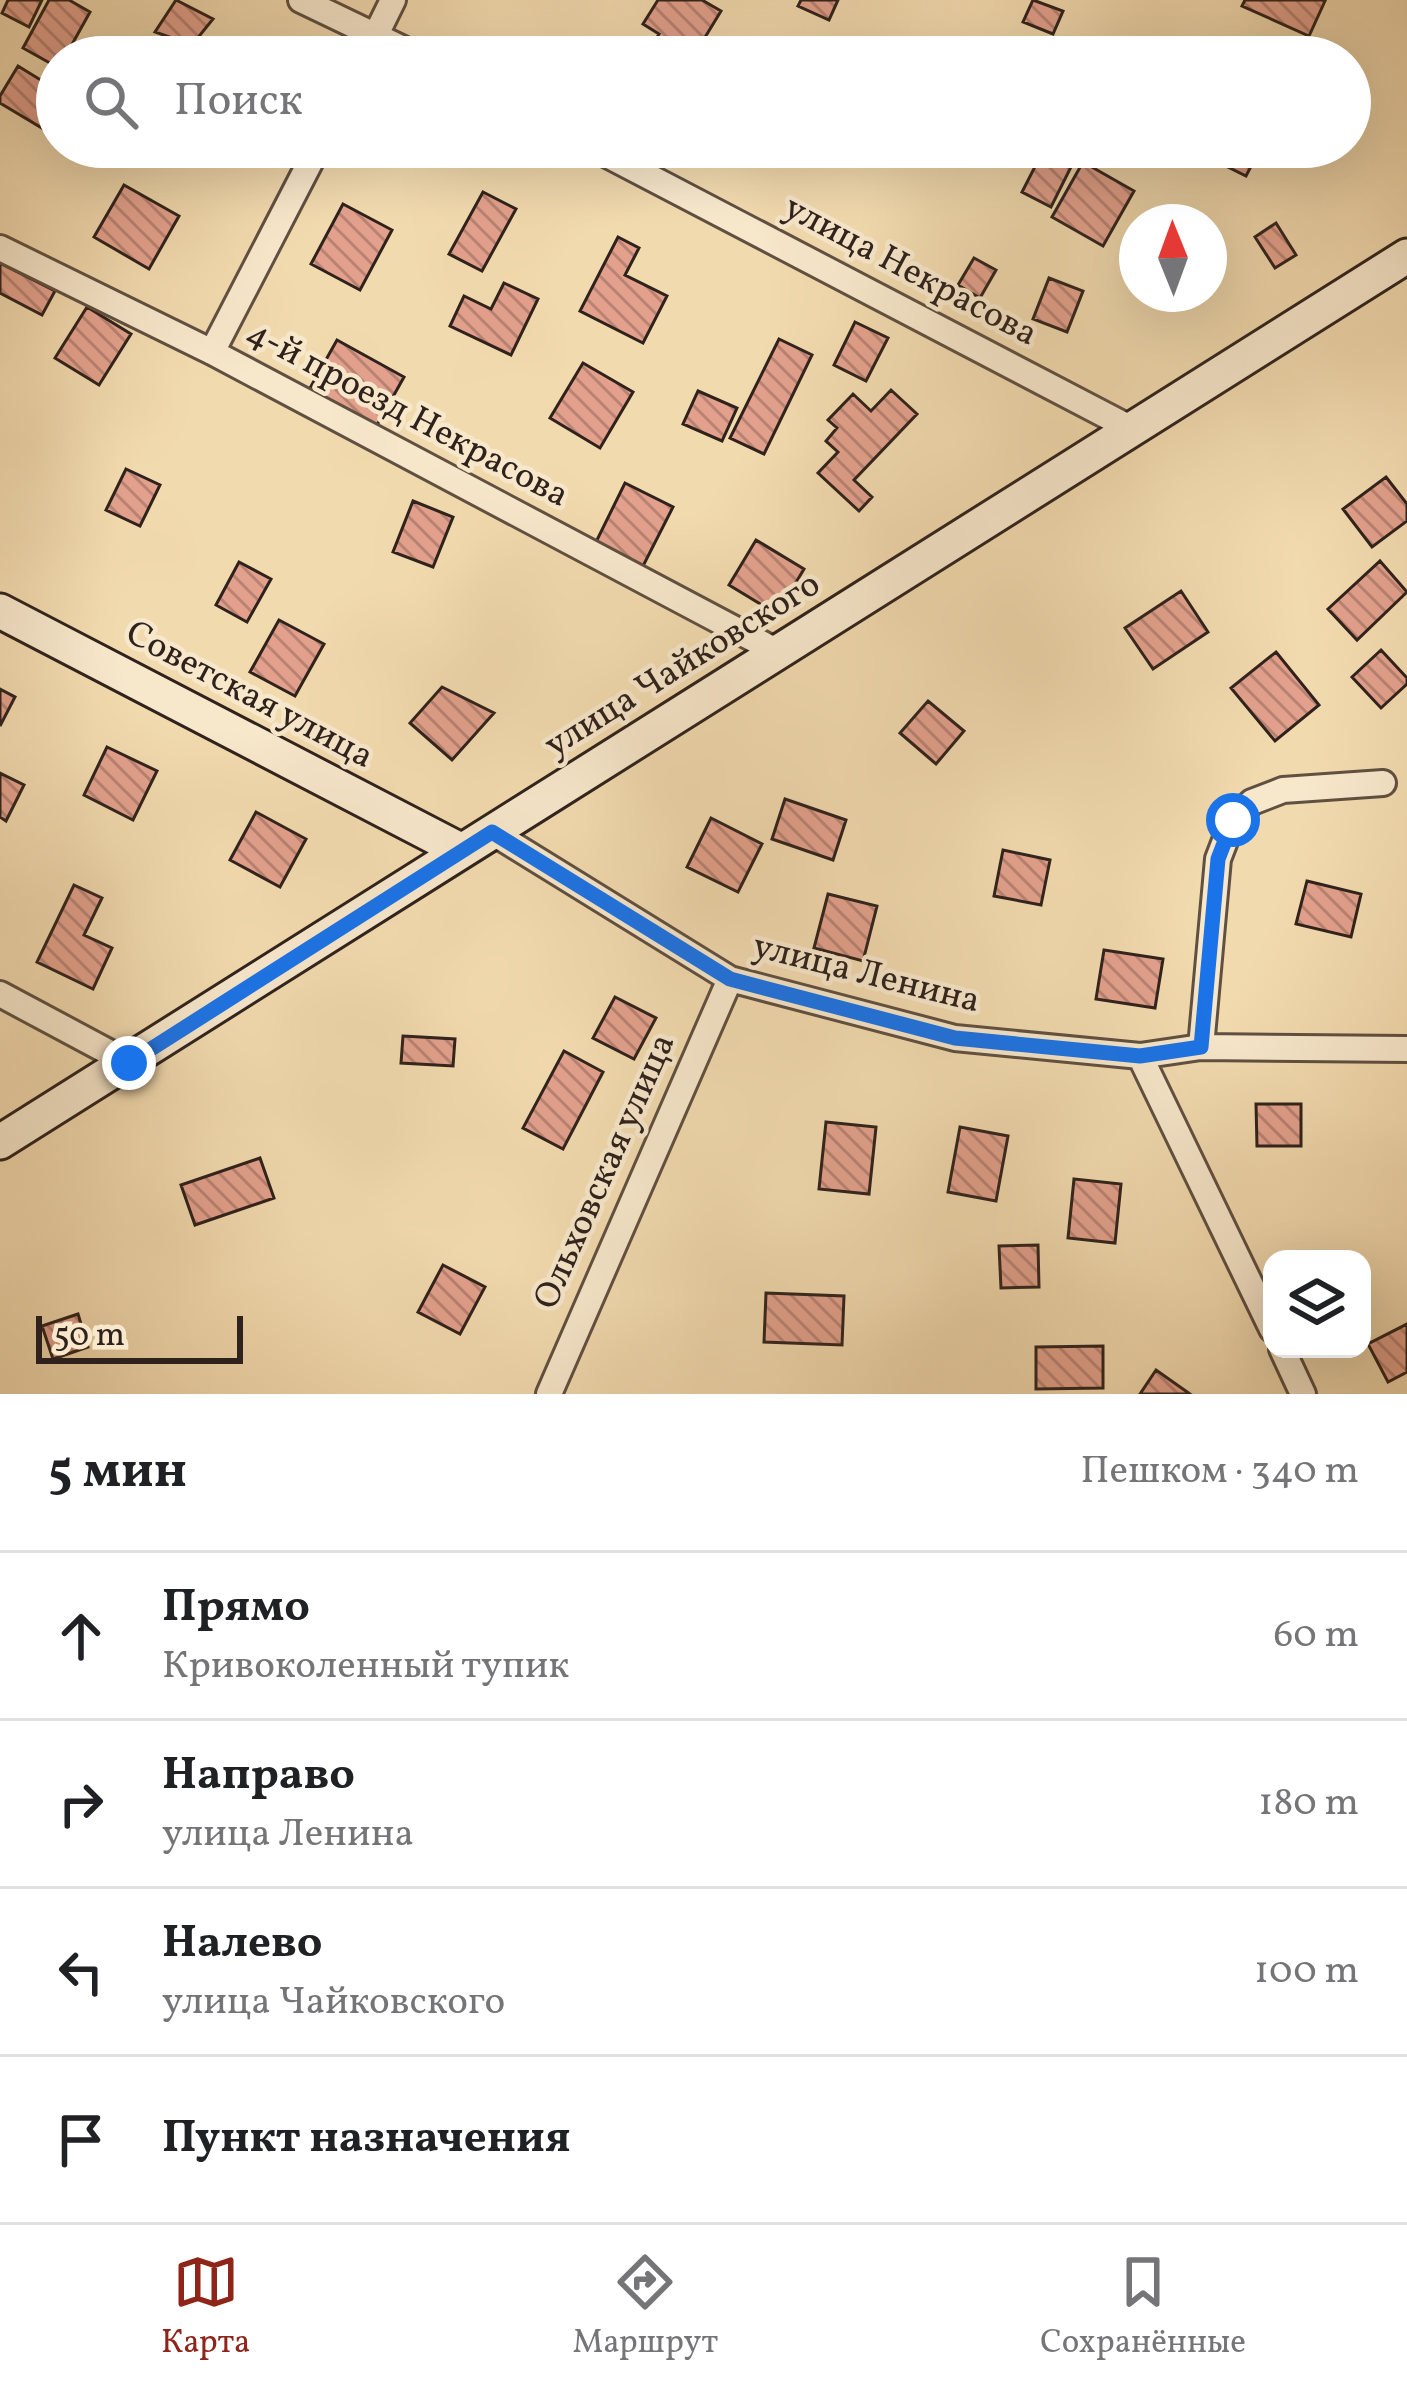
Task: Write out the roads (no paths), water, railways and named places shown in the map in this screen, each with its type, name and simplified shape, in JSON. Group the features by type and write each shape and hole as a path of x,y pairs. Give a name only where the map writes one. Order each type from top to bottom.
{"street":[{"path":"301,0 356,36"},
{"path":"376,36 393,0"},
{"path":"212,352 307,168"},
{"name":"улица Некрасова","path":"632,168 1130,428"},
{"name":"4-й проезд Некрасова","path":"0,248 212,352 778,652"},
{"name":"улица Чайковского","path":"0,1142 1407,256"},
{"name":"Советская улица","path":"0,610 462,851"},
{"path":"1201,1047 1218,859 1233,820 1252,802 1283,790 1383,783"},
{"name":"улица Ленина","path":"492,832 730,979 955,1038 1140,1056 1201,1047 1407,1049"},
{"name":"Ольховская улица","path":"549,1394 730,979"},
{"path":"0,994 129,1063"},
{"path":"1140,1056 1263,1310"},
{"path":"1286,1358 1304,1394"}]}
